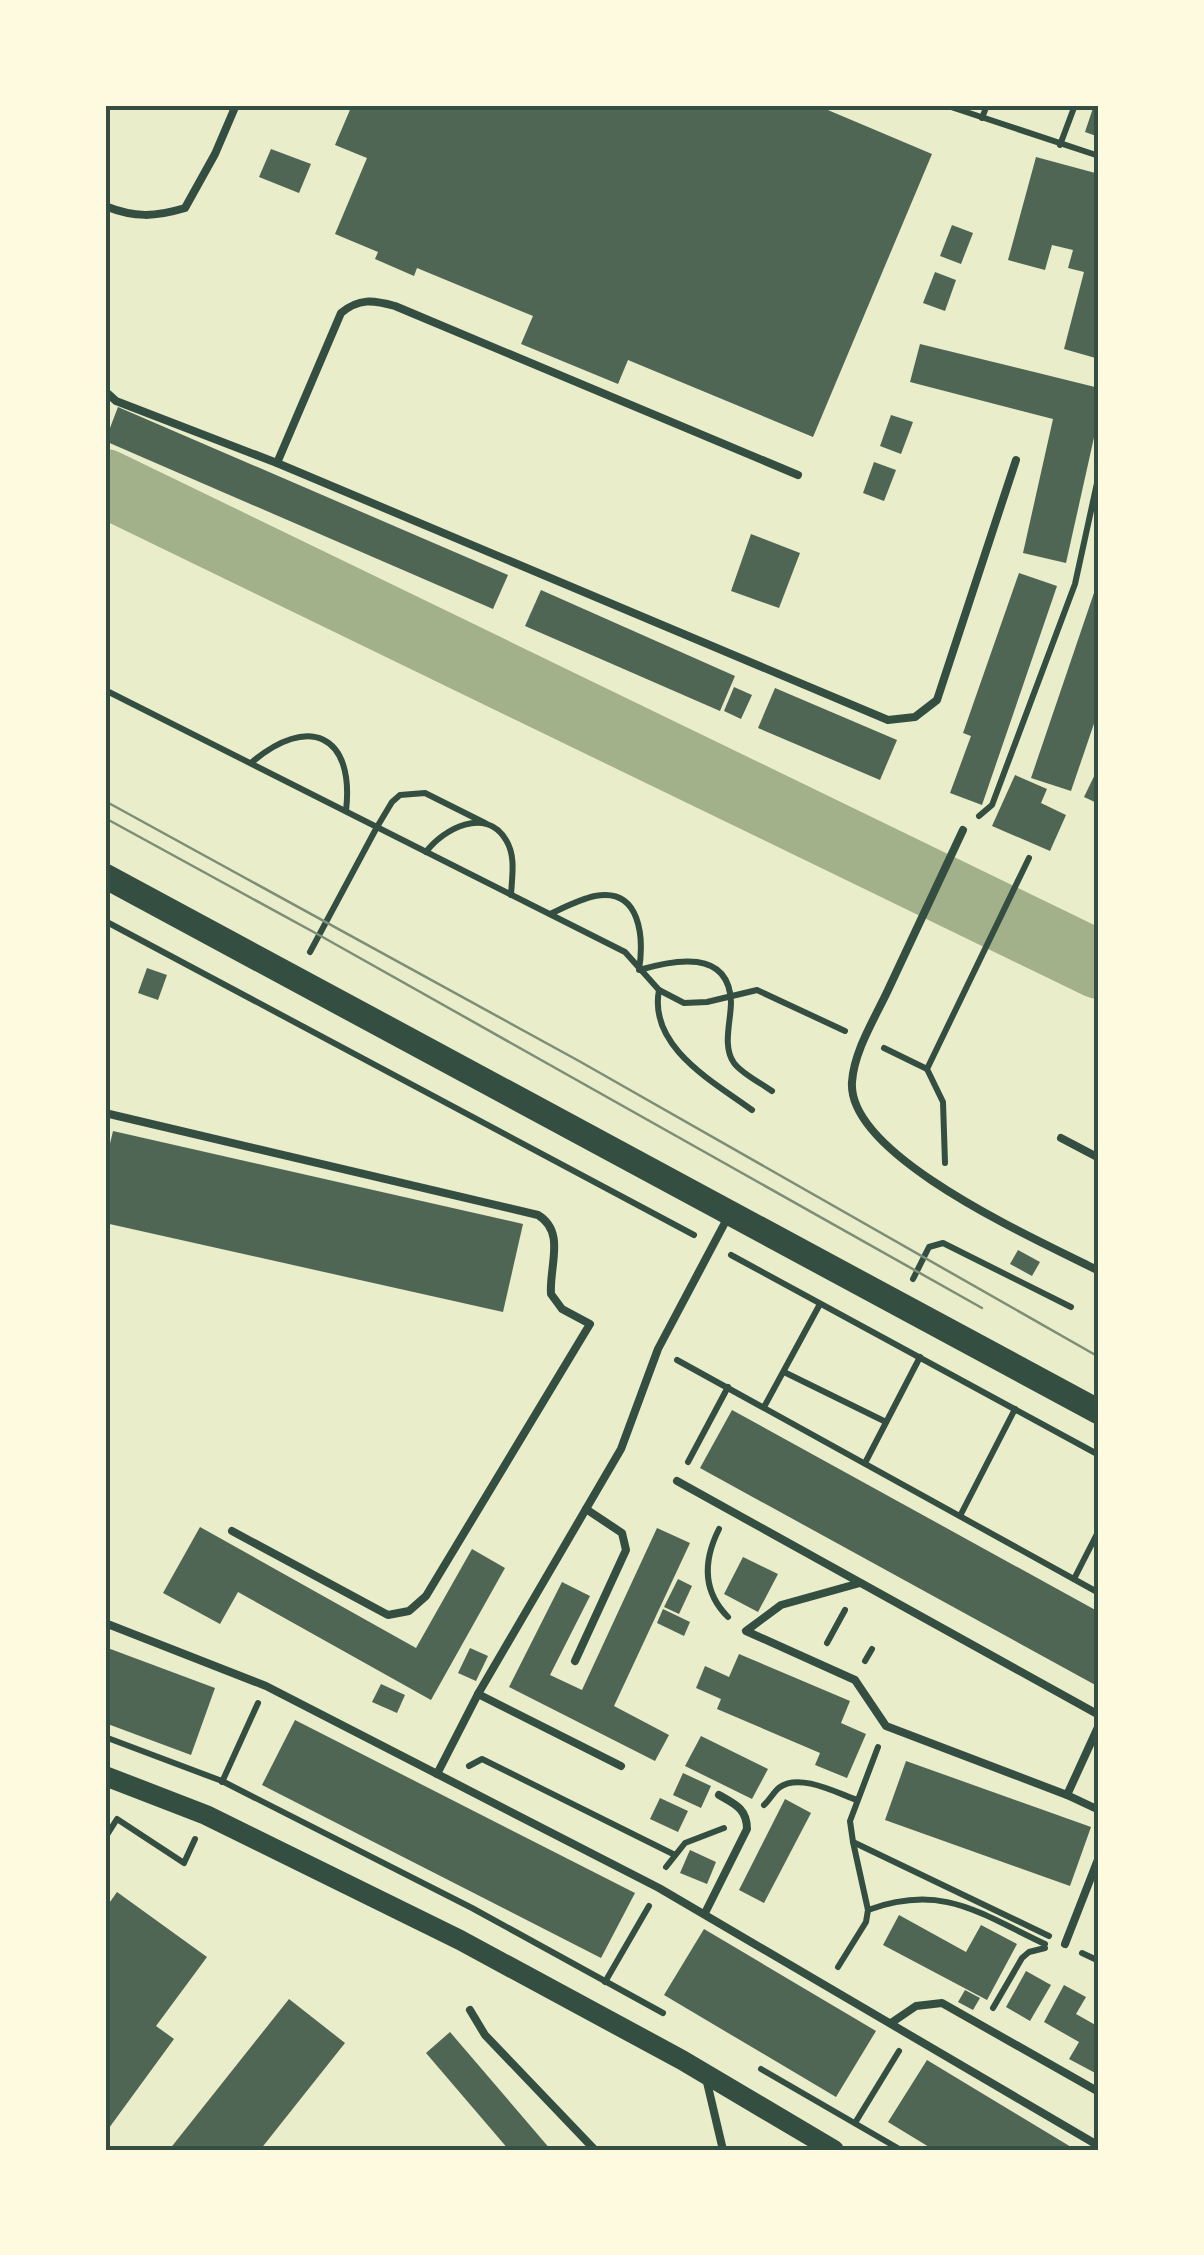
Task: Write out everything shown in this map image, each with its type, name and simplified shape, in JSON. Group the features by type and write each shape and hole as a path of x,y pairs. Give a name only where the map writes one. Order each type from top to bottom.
{"main road":[{"path":"105,876 1099,1412"},
{"path":"105,1776 206,1814 426,1924 705,2074 834,2150"}],"lane":[{"path":"105,206 129,216 155,217 185,208 236,105"},
{"path":"277,463 341,313 364,300 395,306 798,475"},
{"path":"105,391 116,400 277,463 888,720 914,717 936,700 1016,460"},
{"path":"963,830 872,1024 852,1082 854,1102 872,1132 891,1152 946,1189 1099,1270"},
{"path":"105,1113 538,1216 550,1222 555,1235 551,1294 562,1309 590,1324 426,1596 409,1611 388,1615 232,1531"},
{"path":"1061,1138 1099,1158"},
{"path":"442,1776 478,1694 621,1449 658,1349 731,1211"},
{"path":"677,1481 1099,1715"},
{"path":"575,1662 626,1550 622,1532 586,1509"},
{"path":"860,1582 781,1605 746,1631 855,1680 886,1726 1067,1794 1099,1810"},
{"path":"105,1623 266,1686 659,1888 1099,2146"},
{"path":"478,1694 621,1766"},
{"path":"1067,1794 1099,1725"},
{"path":"705,1914 747,1829 740,1806 720,1794"},
{"path":"1065,1944 1099,1858"},
{"path":"891,2024 916,2006 942,2004 1099,2092"},
{"path":"470,2010 485,2035 595,2150"},
{"path":"705,2074 723,2150"}],"path":[{"path":"945,105 1099,156"},
{"path":"982,118 987,105"},
{"path":"1060,145 1075,105"},
{"path":"963,830 992,805 1074,584 1099,474"},
{"path":"105,690 626,952 659,990 684,1004 758,990 789,1006"},
{"path":"250,763 284,740 318,738 343,756 347,773 346,812"},
{"path":"296,978 376,827 400,795 425,793 498,830 507,842 513,864 511,895"},
{"path":"426,852 446,831 470,823 485,823"},
{"path":"946,1189 944,1102 928,1069 1029,858"},
{"path":"549,914 599,895 611,895 630,904 638,918 639,970"},
{"path":"105,920 1099,1455"},
{"path":"639,970 680,960 698,960 723,978 731,997 728,1041 734,1063 772,1091"},
{"path":"659,990 656,1005 660,1023 672,1043 691,1066 752,1110"},
{"path":"880,1336 929,1247 944,1243 1071,1307"},
{"path":"764,1408 820,1304"},
{"path":"658,1349 1099,1592"},
{"path":"865,1463 920,1358"},
{"path":"784,1372 886,1422"},
{"path":"689,1460 728,1388"},
{"path":"960,1516 1015,1409"},
{"path":"728,1617 708,1589 713,1542 729,1510"},
{"path":"1074,1579 1099,1530"},
{"path":"816,1663 860,1582"},
{"path":"233,1758 250,1723"},
{"path":"828,1986 866,1922 868,1910 850,1822 886,1726"},
{"path":"442,1776 482,1759 675,1855"},
{"path":"105,1838 117,1819 184,1863"},
{"path":"853,1842 1065,1944"},
{"path":"606,1980 659,1888"},
{"path":"868,1910 897,1900 939,1900 964,1906 1050,1946 1022,1958 982,2026"},
{"path":"855,2123 909,2034"}],"building":[{"path":"352,105 816,105 932,154 813,437 628,360 618,384 521,344 533,316 417,268 414,276 375,259 378,252 335,234 367,158 335,145"},
{"path":"1094,105 1099,105 1099,137 1085,132"},
{"path":"271,149 311,164 299,193 259,177"},
{"path":"1036,157 1099,174 1099,359 1064,349 1084,272 1068,268 1073,250 1052,245 1045,270 1008,260"},
{"path":"952,225 973,233 961,264 940,256"},
{"path":"935,272 956,280 945,311 923,303"},
{"path":"920,344 1099,388 1099,415 1066,563 1023,553 1053,419 910,382"},
{"path":"118,407 508,575 493,609 105,441"},
{"path":"891,415 913,422 901,454 880,446"},
{"path":"874,462 896,470 884,501 863,493"},
{"path":"751,534 800,553 779,608 731,591"},
{"path":"1019,573 1057,586 982,805 950,793 971,736 963,733"},
{"path":"1096,587 1099,709 1071,791 1031,778"},
{"path":"541,590 735,676 720,711 525,626"},
{"path":"734,687 752,695 741,719 724,711"},
{"path":"775,688 897,740 880,780 758,728"},
{"path":"1099,766 1099,804 1084,797"},
{"path":"1015,775 1047,789 1041,803 1066,815 1050,851 992,826"},
{"path":"147,968 167,975 158,1000 138,993"},
{"path":"113,1131 523,1224 503,1312 105,1223 105,1165"},
{"path":"1018,1250 1040,1262 1032,1276 1010,1264"},
{"path":"732,1410 1099,1612 1099,1687 700,1468"},
{"path":"200,1527 416,1648 472,1549 505,1568 431,1700 238,1592 220,1624 163,1593"},
{"path":"657,1528 690,1543 614,1706 669,1735 655,1761 509,1687 562,1582 590,1596 550,1675 582,1690"},
{"path":"743,1557 778,1574 758,1612 724,1594"},
{"path":"678,1579 692,1586 679,1614 664,1607"},
{"path":"663,1609 690,1622 684,1636 657,1623"},
{"path":"105,1647 215,1688 191,1755 105,1723"},
{"path":"470,1648 488,1656 476,1681 458,1673"},
{"path":"739,1654 850,1701 841,1723 866,1734 847,1778 815,1765 820,1753 717,1709 721,1699 696,1688 705,1666 729,1677"},
{"path":"381,1684 405,1695 397,1713 372,1702"},
{"path":"295,1720 635,1893 601,1958 262,1785"},
{"path":"701,1736 768,1769 752,1799 685,1766"},
{"path":"906,1761 1091,1827 1070,1886 885,1820"},
{"path":"683,1773 711,1786 701,1808 673,1795"},
{"path":"660,1798 688,1811 678,1832 650,1819"},
{"path":"785,1799 811,1813 764,1903 739,1890"},
{"path":"690,1850 716,1862 707,1884 680,1873"},
{"path":"117,1892 207,1957 156,2026 174,2039 109,2128 105,2125 105,1909"},
{"path":"899,1915 966,1952 981,1925 1017,1944 987,2000 883,1945"},
{"path":"704,1929 876,2031 836,2097 664,1995"},
{"path":"1026,1971 1051,1985 1030,2021 1006,2007"},
{"path":"1064,1985 1086,1997 1076,2014 1099,2027 1099,2075 1069,2059 1079,2042 1044,2022"},
{"path":"965,1990 980,1998 973,2010 958,2002"},
{"path":"289,1999 345,2043 260,2150 169,2150"},
{"path":"450,2032 551,2150 509,2150 426,2053"},
{"path":"927,2060 1076,2150 934,2150 888,2122"}],"waterway":[{"path":"105,483 1099,965"}],"tram line":[{"path":"105,801 579,1061 1099,1357"},
{"path":"105,818 982,1308"}]}
